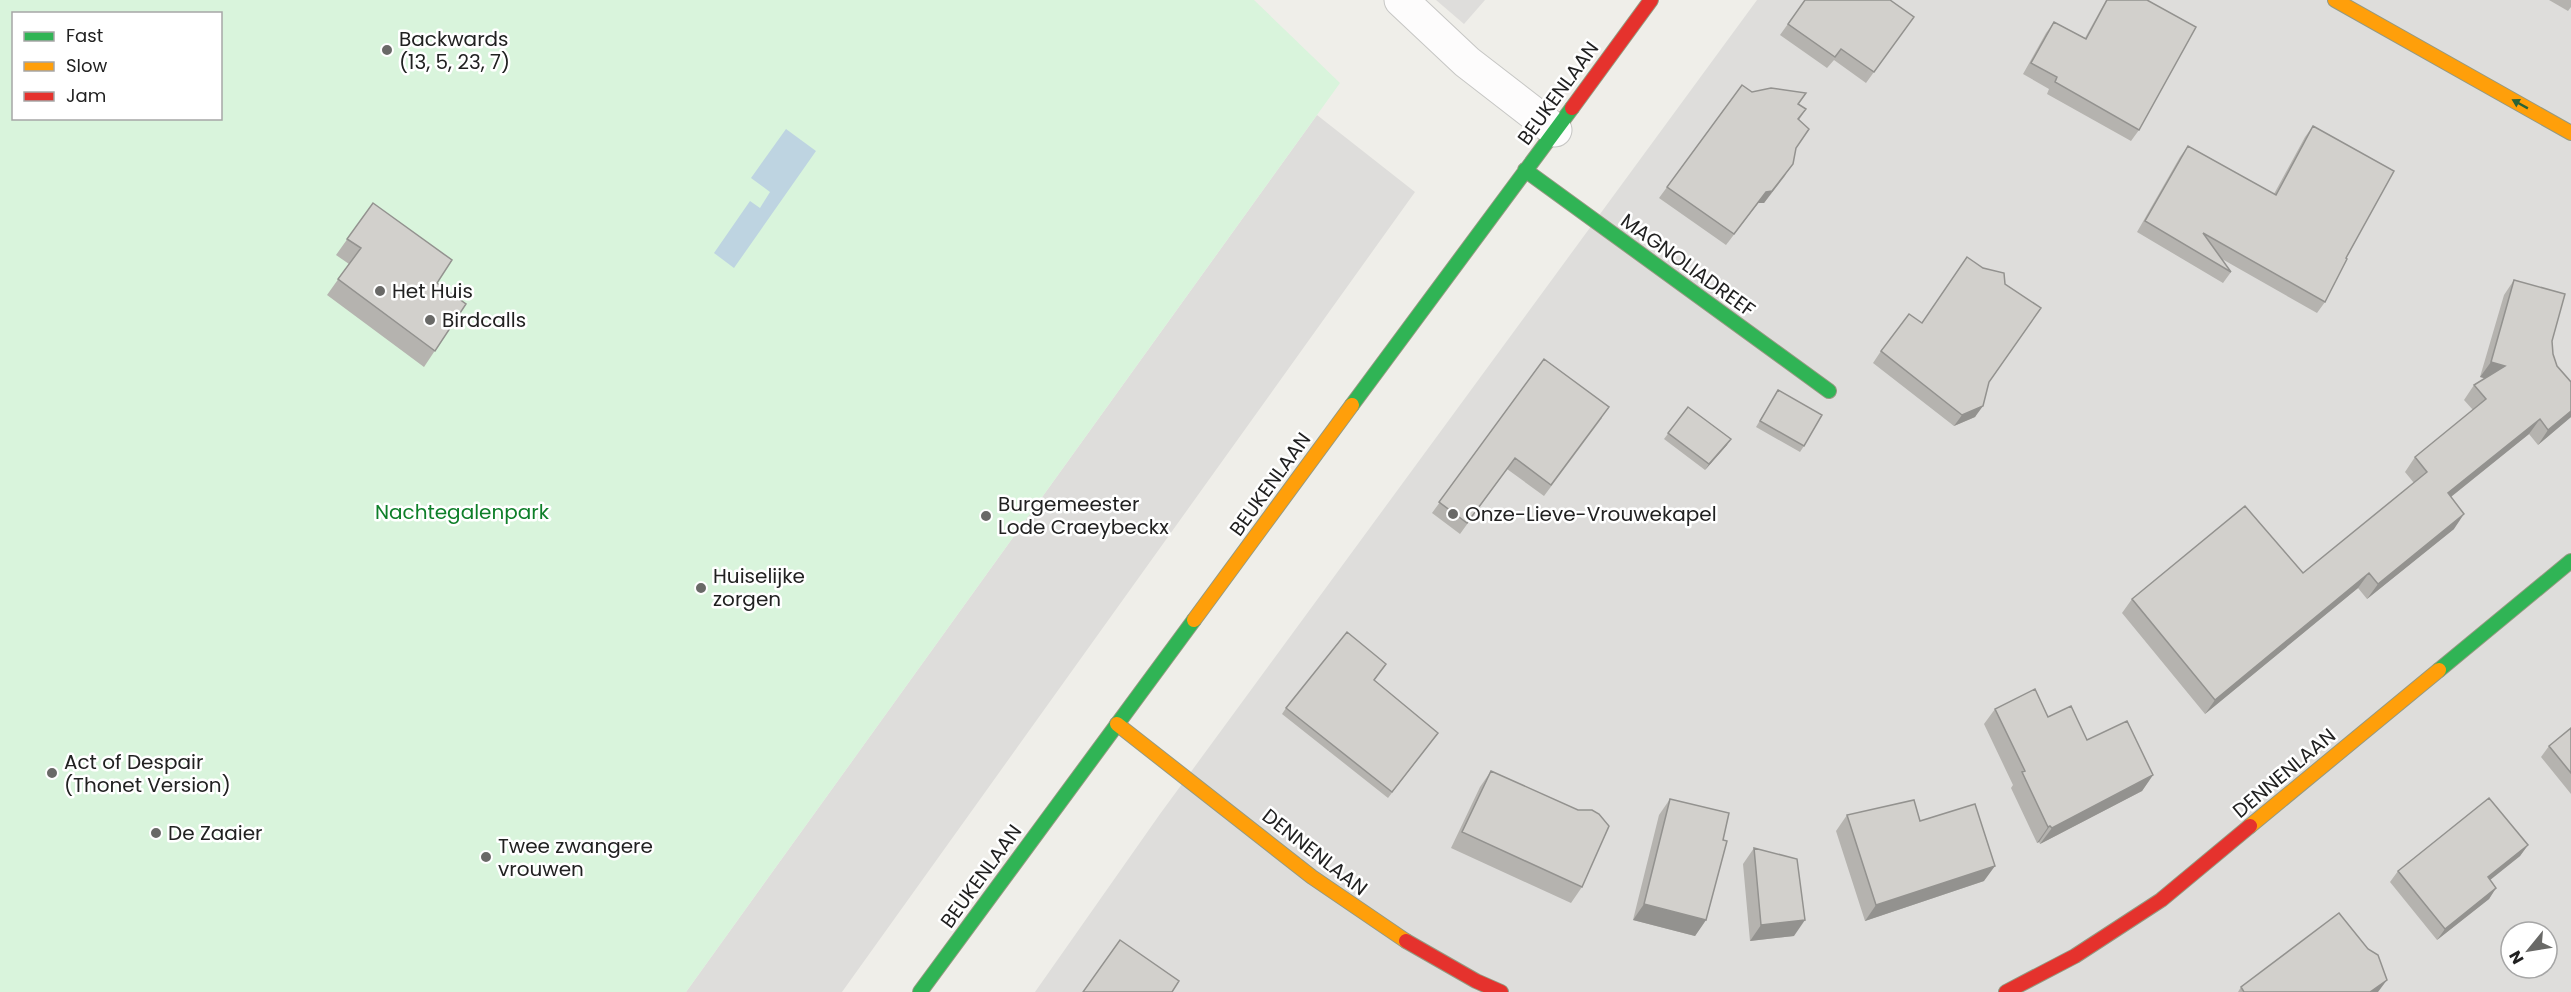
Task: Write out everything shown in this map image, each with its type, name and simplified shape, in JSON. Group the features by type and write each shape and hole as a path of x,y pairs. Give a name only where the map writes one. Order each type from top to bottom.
{"street":[{"path":"1401,0 1467,62 1555,130"},
{"name":"BEUKENLAAN","path":"920,992 1651,0"},
{"path":"2335,0 2571,133"},
{"name":"MAGNOLIADREEF","path":"1526,170 1828,391"},
{"name":"DENNENLAAN","path":"2006,992 2075,956 2161,900 2571,561"},
{"name":"DENNENLAAN","path":"1117,724 1169,761 1336,895 1400,938 1501,992"}],"shaded area":[{"path":"1436,0 1485,0 1464,24"},
{"path":"1757,0 2571,0 2571,992 1035,992 1160,814"},
{"path":"1317,115 1415,192 842,992 686,992"}],"green space":[{"name":"Nachtegalenpark","path":"0,0 1254,0 1340,83 686,992 0,992"}],"water":[{"path":"786,129 816,151 734,268 714,253 750,201 760,208 770,192 751,178"}],"building":[{"path":"1805,0 1890,0 1914,17 1874,72 1841,49 1835,57 1788,24"},
{"path":"2107,0 2147,0 2196,27 2139,130 2055,82 2057,77 2031,63 2054,22 2086,39"},
{"path":"1742,85 1752,92 1771,88 1806,93 1798,104 1806,109 1798,119 1809,129 1796,148 1793,164 1772,191 1766,192 1734,234 1667,187"},
{"path":"2313,126 2394,171 2346,258 2325,302 2203,233 2231,272 2145,221 2188,146 2276,195"},
{"name":"Het Huis","path":"373,203 452,260 437,283 466,304 435,351 338,279 361,248 347,239"},
{"path":"1967,257 1983,268 2004,273 2005,284 2041,308 1989,382 1983,406 1962,415 1881,351 1909,314 1922,323"},
{"path":"2514,280 2565,294 2552,341 2557,366 2571,382 2571,411 2548,430 2540,419 2448,493 2464,514 2378,584 2369,573 2215,700 2132,599 2245,506 2303,573 2427,472 2415,457 2486,399 2474,385 2505,366 2491,362"},
{"path":"1544,359 1609,407 1551,485 1515,458 1467,523 1439,502"},
{"path":"1778,390 1822,415 1804,446 1760,421"},
{"path":"1688,407 1731,439 1709,464 1668,433"},
{"path":"1347,632 1386,664 1374,680 1438,733 1392,792 1286,708"},
{"path":"2035,689 2048,717 2071,706 2087,740 2127,721 2153,775 2052,828 2048,827 2022,772 2025,771 1995,709"},
{"path":"2571,728 2571,773 2549,746"},
{"path":"1491,771 1578,810 1592,810 1599,814 1609,826 1582,887 1462,832"},
{"path":"2489,798 2528,845 2488,877 2496,888 2445,929 2398,871"},
{"path":"1670,799 1729,813 1723,840 1727,841 1706,920 1644,904"},
{"path":"1914,800 1920,821 1975,804 1995,866 1876,905 1847,815"},
{"path":"1754,848 1797,859 1805,920 1761,925"},
{"path":"2339,913 2368,949 2378,955 2387,980 2370,992 2244,992 2241,987"},
{"path":"1120,940 1179,981 1172,992 1083,992"}],"traffic: fast":[{"path":"1352,405 1572,108"},
{"path":"1525,170 1829,391"},
{"path":"2439,670 2571,561"},
{"path":"920,992 1194,620"}],"traffic: slow":[{"path":"2335,0 2571,133"},
{"path":"1194,620 1352,405"},
{"path":"2250,826 2439,670"},
{"path":"1117,724 1312,877 1406,941"}],"traffic: jam":[{"path":"1572,108 1651,0"},
{"path":"2006,992 2075,956 2161,900 2250,826"},
{"path":"1406,941 1476,981 1501,992"}],"place":[{"name":"Backwards (13, 5, 23, 7)","path":"387,50"},
{"name":"Het Huis","path":"380,291"},
{"name":"Birdcalls","path":"430,320"},
{"name":"Onze-Lieve-Vrouwekapel","path":"1453,514"},
{"name":"Burgemeester Lode Craeybeckx","path":"986,516"},
{"name":"Huiselijke zorgen","path":"701,588"},
{"name":"Act of Despair (Thonet Version)","path":"52,773"},
{"name":"De Zaaier","path":"156,833"},
{"name":"Twee zwangere vrouwen","path":"486,857"}]}
